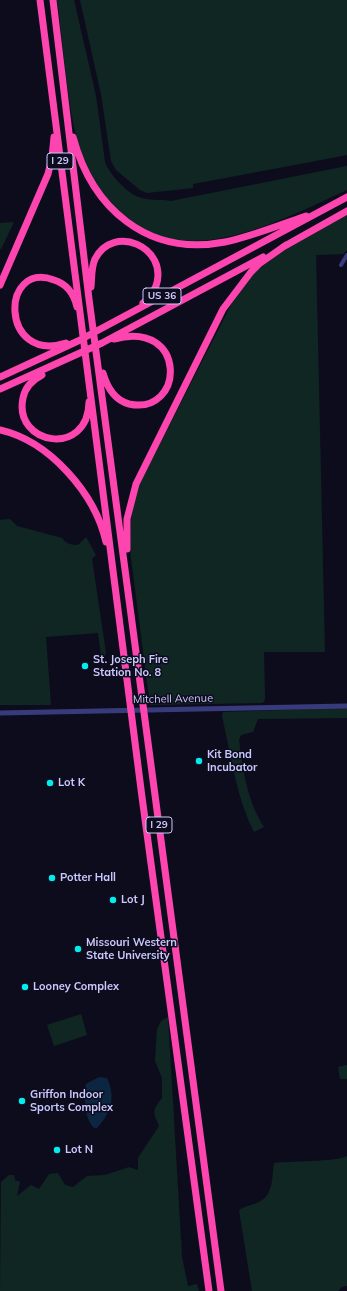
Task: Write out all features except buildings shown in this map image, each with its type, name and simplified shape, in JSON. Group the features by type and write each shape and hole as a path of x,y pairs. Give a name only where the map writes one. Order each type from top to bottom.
{"highway":[{"name":"I 29","path":"40,0 83,323 88,374 117,600 209,1291"},
{"name":"I 29","path":"53,0 89,298 222,1291"},
{"path":"63,89 78,159 88,178 110,208 139,230 177,243 213,243 248,236 321,211"},
{"path":"0,285 48,174 54,143 51,91"},
{"name":"US 36","path":"0,377 78,341 136,311 347,197"},
{"name":"US 36","path":"0,390 102,343 347,211"},
{"path":"89,298 94,264 100,252 112,244 120,242 136,243 144,247 154,259 158,273 158,280 152,294 136,311"},
{"path":"128,589 127,519 133,492 140,474 231,297 259,264 286,245"},
{"path":"78,341 49,346 40,346 26,341 13,327 10,315 10,302 17,290 27,282 40,278 53,279 65,286 70,291 79,317 83,323"},
{"path":"98,361 109,389 119,400 133,404 147,403 158,398 166,389 171,376 169,358 162,347 152,340 141,337 128,337 102,343"},
{"path":"57,364 30,384 24,394 22,406 24,417 30,427 38,435 50,439 69,437 82,426 89,408 88,374"},
{"path":"0,430 21,438 46,452 68,472 84,492 105,538 117,600"}],"street":[{"path":"341,265 347,255"},
{"name":"Mitchell Avenue","path":"0,713 347,706"}],"green space":[{"path":"57,0 74,0 96,96 105,162 111,173 120,184 131,193 145,199 171,201 347,166 347,190 261,227 230,236 200,241 170,239 142,229 116,209 99,189 86,166 80,150 68,94"},
{"path":"80,0 347,0 347,155 193,184 193,188 147,193 140,190 116,170 111,161 101,94"},
{"path":"347,215 347,250 343,254 316,255 325,652 264,652 265,698 264,702 261,703 150,705 130,550 131,521 135,497 140,483 233,301 247,282 272,258 282,251"},
{"path":"14,222 1,249 0,249 0,223"},
{"path":"10,519 17,526 62,538 65,542 71,544 78,545 86,537 96,555 92,559 106,653 102,663 98,633 46,637 51,705 0,705 0,520"},
{"path":"347,708 347,718 258,719 253,732 241,735 239,740 247,785 253,807 264,827 254,832 238,790 222,716 223,712"},
{"path":"81,1014 87,1035 54,1046 47,1025"},
{"path":"168,1017 182,1257 188,1286 197,1284 199,1291 0,1291 1,1182 9,1175 14,1175 15,1180 20,1182 17,1196 31,1185 39,1189 49,1174 58,1173 65,1185 73,1187 87,1176 105,1175 129,1167 138,1170 138,1158 159,1126 154,1111 162,1098 162,1078 155,1061 157,1029 161,1021"},
{"path":"347,1065 347,1079 340,1079 338,1067"},
{"path":"347,1156 347,1286 342,1287 338,1291 252,1291 239,1210 259,1202 267,1195 270,1190 274,1163 324,1160"}],"water":[{"path":"99,1077 107,1078 110,1085 111,1104 102,1122 97,1128 94,1128 88,1119 85,1090 86,1084"}],"place":[{"name":"St. Joseph Fire Station No. 8","path":"85,666"},
{"name":"Kit Bond Incubator","path":"199,761"},
{"name":"Lot K","path":"50,783"},
{"name":"Potter Hall","path":"52,878"},
{"name":"Lot J","path":"113,900"},
{"name":"Missouri Western State University","path":"78,949"},
{"name":"Looney Complex","path":"25,987"},
{"name":"Griffon Indoor Sports Complex","path":"22,1101"},
{"name":"Lot N","path":"57,1150"}]}
